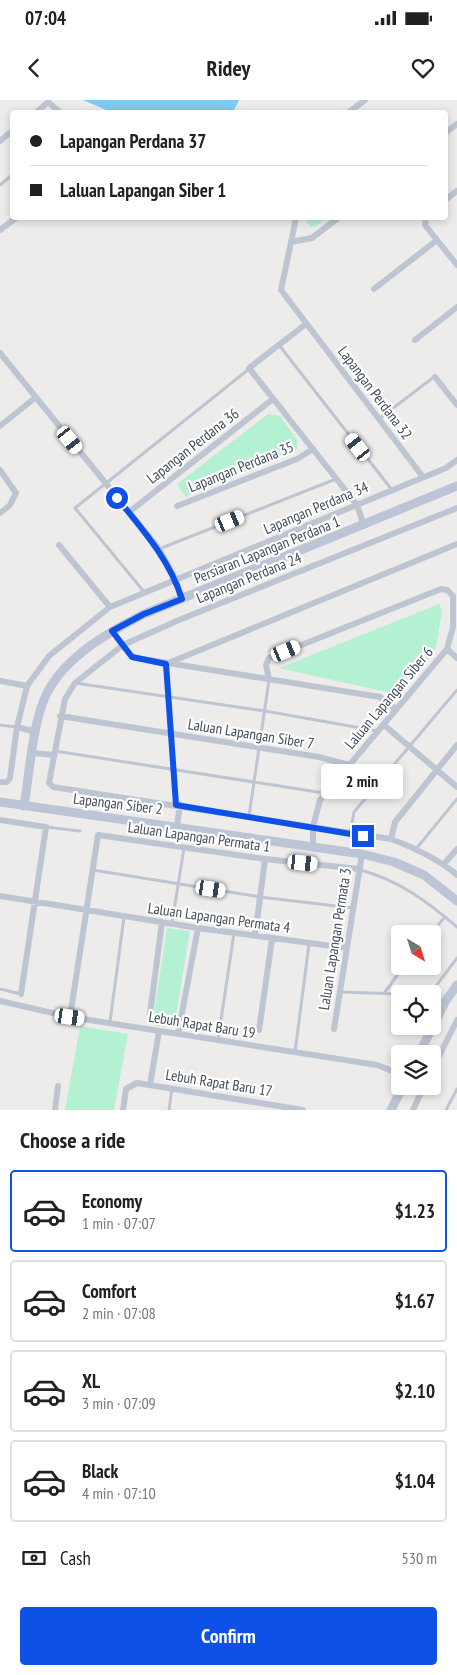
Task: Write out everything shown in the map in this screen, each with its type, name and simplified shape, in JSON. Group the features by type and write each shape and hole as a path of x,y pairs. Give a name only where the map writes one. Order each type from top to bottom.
{"street":[{"path":"352,110 365,100"},
{"path":"46,101 57,110"},
{"path":"0,141 10,133"},
{"path":"0,230 13,220"},
{"name":"Lapangan Perdana 32","path":"296,220 281,290 423,477"},
{"path":"291,242 312,238 335,220"},
{"path":"426,221 437,240 457,265"},
{"path":"374,289 437,240"},
{"path":"415,340 457,307"},
{"path":"306,324 249,368 357,504 364,526"},
{"path":"0,353 159,549 176,580 182,599"},
{"path":"435,377 457,405"},
{"path":"0,426 36,397"},
{"name":"Lapangan Perdana 36","path":"129,512 273,398"},
{"name":"Lapangan Perdana 35","path":"177,506 297,459 313,449"},
{"name":"Lapangan Perdana 34","path":"0,782 6,782 10,778 17,727 27,686 49,656 110,607 446,468 457,460"},
{"path":"0,470 16,493 10,505 0,514"},
{"name":"Persiaran Lapangan Perdana 1","path":"24,806 36,732 43,703 64,668 112,631 144,614 364,526 457,486"},
{"name":"Lapangan Perdana 24","path":"178,805 50,785 60,716 65,699 75,683 123,645 188,616 457,508"},
{"path":"166,664 457,544"},
{"path":"59,545 110,607"},
{"name":"Laluan Lapangan Siber 6","path":"269,679 266,665 269,658 441,589 447,590 453,596 453,627 447,649 320,800 313,827 313,847"},
{"path":"112,631 132,657 380,697 396,709"},
{"path":"447,649 457,658"},
{"path":"0,681 27,686"},
{"name":"Laluan Lapangan Siber 7","path":"60,716 259,748 349,765"},
{"path":"384,725 457,787"},
{"path":"17,727 36,732"},
{"path":"391,839 394,822 457,745"},
{"path":"33,753 55,753"},
{"name":"Lapangan Siber 2","path":"0,802 362,854 394,862 424,875 457,901"},
{"path":"176,826 178,805 350,834 391,839 416,848 444,864 457,875"},
{"path":"0,820 46,827 21,994"},
{"name":"Laluan Lapangan Permata 1","path":"93,870 98,836 100,835 265,859 358,869"},
{"path":"444,864 457,849"},
{"name":"Laluan Lapangan Permata 3","path":"334,1029 358,869 362,854"},
{"path":"255,936 265,859"},
{"path":"70,1017 89,909 93,870"},
{"name":"Laluan Lapangan Permata 4","path":"0,896 198,928 347,948"},
{"path":"150,1014 162,922"},
{"path":"178,1034 198,928"},
{"path":"259,1030 272,939"},
{"path":"424,1045 445,1002 457,986"},
{"name":"Lebuh Rapat Baru 19","path":"0,1001 70,1017 377,1065 391,1070"},
{"path":"441,1052 457,1020"},
{"path":"150,1085 159,1032"},
{"name":"Lebuh Rapat Baru 17","path":"123,1110 126,1090 132,1084 172,1088 303,1110"},
{"path":"55,1110 58,1086"},
{"path":"391,1110 398,1095"},
{"path":"413,1110 420,1095"}],"lane":[{"path":"0,185 10,177"},
{"path":"279,346 392,490"},
{"path":"145,593 75,508 249,368"},
{"path":"379,419 432,377 435,377"},
{"path":"159,549 336,479"},
{"path":"166,664 178,805"},
{"path":"249,816 269,679"},
{"path":"75,683 265,711 378,731"},
{"path":"350,834 354,812 457,690"},
{"path":"0,725 17,727"},
{"path":"55,753 325,793"},
{"path":"416,848 457,799"},
{"path":"46,827 80,831"},
{"path":"172,923 184,848"},
{"name":"Laluan Lapangan Permata 1","path":"358,869 379,874 398,884 457,927"},
{"path":"93,870 260,897 353,908"},
{"path":"110,1022 124,916"},
{"path":"438,925 445,917"},
{"path":"218,1040 234,933"},
{"path":"295,1052 309,943"},
{"path":"437,985 457,958"},
{"path":"384,992 397,975"},
{"path":"0,989 21,994"},
{"path":"341,992 391,993"},
{"path":"441,1000 445,1002"},
{"path":"168,1110 172,1088"},
{"path":"446,1110 457,1088"}],"green space":[{"path":"305,220 324,220 316,226 310,227"},
{"path":"268,414 280,416 298,441 297,449 186,497 177,484"},
{"path":"439,604 442,611 436,648 400,695 279,668"},
{"path":"167,928 190,931 174,1028 152,1025"},
{"path":"80,1026 128,1034 114,1110 65,1110"}],"water":[{"path":"83,100 239,100 234,110 106,110"}],"route":[{"path":"117,498 159,549 176,580 182,599 144,614 112,631 132,657 166,664 176,805 363,836"}]}
